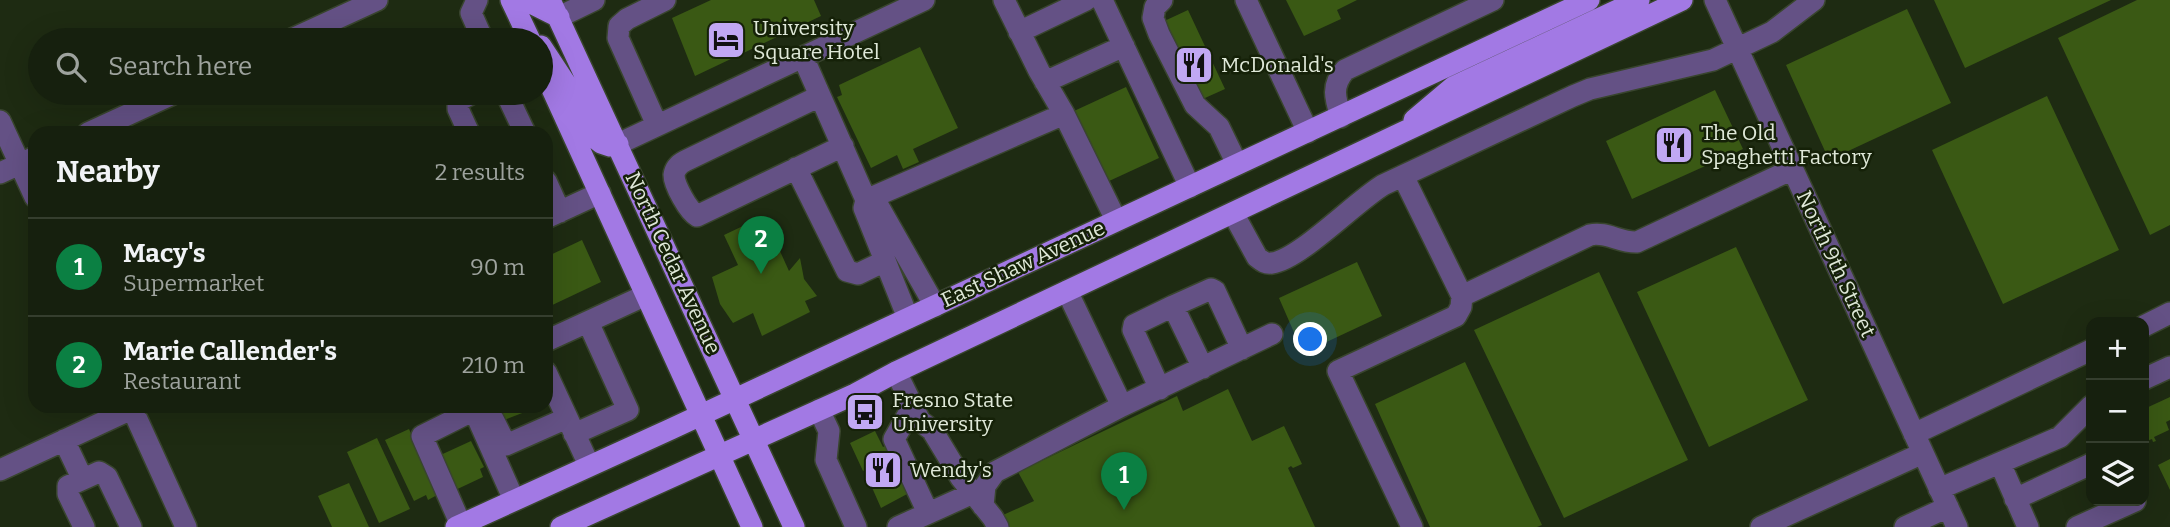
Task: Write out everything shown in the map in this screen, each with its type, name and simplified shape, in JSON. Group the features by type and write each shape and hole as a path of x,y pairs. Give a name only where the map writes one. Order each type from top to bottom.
{"main road":[{"name":"East Shaw Avenue","path":"458,526 1589,0"},
{"path":"1388,141 1453,88 1639,0"},
{"name":"East Shaw Avenue","path":"561,527 819,410 1682,0"},
{"path":"519,2 555,8"},
{"path":"519,2 527,28"},
{"path":"519,2 531,28"},
{"name":"North Cedar Avenue","path":"555,8 794,527"},
{"path":"553,64 592,136 601,144 618,144"},
{"name":"North Cedar Avenue","path":"553,91 752,527"}],"street":[{"path":"316,28 377,0"},
{"path":"478,0 471,13 478,28"},
{"path":"555,8 594,0"},
{"path":"657,125 618,38 619,26 627,19 666,0"},
{"path":"618,144 924,0"},
{"path":"1004,0 1116,220"},
{"path":"1019,32 1086,0"},
{"path":"1102,0 1190,187"},
{"path":"1162,0 1155,7 1153,18 1159,34 1195,105 1219,127 1237,164"},
{"path":"1246,0 1308,132"},
{"path":"1341,117 1334,94 1335,84 1345,70 1493,0"},
{"name":"North 9th Street","path":"1715,0 1957,527"},
{"path":"1233,213 1257,257 1262,261 1275,262 1303,247 1366,196 1403,176 1590,89 1703,64 1772,32 1814,0"},
{"path":"1045,82 1124,46"},
{"path":"803,57 866,200 863,208 908,318"},
{"path":"820,96 677,166 674,172 688,207 692,214 697,216 843,146"},
{"path":"103,126 149,105"},
{"path":"458,105 466,126"},
{"path":"512,105 522,126"},
{"path":"866,200 1064,114"},
{"path":"0,121 27,161 0,173"},
{"path":"796,168 847,271 858,274 885,261"},
{"path":"1462,296 1590,235 1601,234 1625,242 1637,242 1793,169"},
{"path":"1403,176 1462,296 1461,307 1455,316 1338,371 1412,527"},
{"path":"553,215 600,193"},
{"path":"866,200 876,202 935,306"},
{"path":"1160,389 1133,330 1135,325 1173,306 1211,289 1215,291 1242,349"},
{"path":"1067,291 1122,406"},
{"path":"553,338 646,295"},
{"path":"1173,306 1203,368"},
{"path":"2149,324 2170,313"},
{"path":"490,413 506,445 628,411 588,322"},
{"path":"898,527 928,513 978,499 995,471 1272,334"},
{"path":"1761,527 2086,354"},
{"path":"2149,377 2170,367"},
{"path":"896,372 920,421 932,430 941,442 961,478 998,527"},
{"path":"553,387 589,465"},
{"path":"913,406 894,439 928,513"},
{"path":"819,410 829,430 826,460 856,527"},
{"path":"1905,527 1944,498 2000,463 2060,438 2086,410"},
{"path":"0,470 121,413"},
{"path":"136,413 177,524"},
{"path":"458,526 422,436 468,413"},
{"path":"475,413 514,500"},
{"path":"64,440 82,478"},
{"path":"2000,463 2028,527"},
{"path":"2015,499 2086,466"},
{"path":"84,527 67,490 68,486 99,472 107,477 131,527"},
{"path":"2077,527 2123,506"}],"building":[{"name":"University Square Hotel","path":"711,0 814,0 821,16 695,76 672,18"},
{"path":"1286,0 1357,0 1337,10 1341,19 1304,36"},
{"path":"1934,0 2111,0 1965,68"},
{"path":"2137,0 2170,0 2170,225 2150,235 2058,38"},
{"path":"1907,9 1951,103 1829,160 1786,65"},
{"name":"McDonald's","path":"1188,10 1225,89 1196,102 1160,23"},
{"path":"920,47 958,128 913,149 919,162 903,169 897,155 871,168 837,97 842,95 839,85"},
{"path":"1126,87 1159,158 1107,182 1074,111"},
{"name":"The Old Spaghetti Factory","path":"1715,90 1743,149 1632,199 1606,141"},
{"path":"2047,96 2119,250 2003,304 1932,150"},
{"path":"764,216 789,271 800,258 804,279 817,296 805,301 810,312 762,336 753,313 733,323 720,304 712,277 738,265 724,235"},
{"path":"582,240 601,282 553,305 553,254"},
{"path":"1736,247 1808,400 1709,447 1637,292"},
{"path":"1357,262 1382,316 1303,353 1279,298"},
{"path":"1599,272 1688,460 1564,518 1474,330"},
{"path":"1465,362 1542,525 1430,527 1375,404"},
{"path":"1228,389 1252,441 1284,426 1302,464 1288,468 1315,527 1008,527 1003,515 1034,501 1018,472 1177,396 1183,411"},
{"path":"2170,397 2170,420 2166,422 2169,430 2154,437 2156,441 2153,442 2152,439 2149,440 2149,407"},
{"path":"494,413 522,413 499,422"},
{"path":"409,429 439,494 428,500 426,495 414,501 385,440"},
{"name":"Wendy's","path":"875,431 883,447 887,445 909,493 881,508 870,483 873,481 867,469 863,471 850,443"},
{"path":"377,438 410,509 379,523 347,452"},
{"path":"471,441 484,467 480,469 483,477 449,493 434,458"},
{"path":"2170,459 2170,490 2158,465"},
{"path":"349,483 369,527 332,527 318,496"}],"place":[{"name":"University Square Hotel","path":"726,40"},
{"name":"McDonald's","path":"1194,65"},
{"name":"The Old Spaghetti Factory","path":"1674,145"},
{"name":"Marie Callender's","path":"761,274"},
{"name":"Fresno State University","path":"865,412"},
{"name":"Wendy's","path":"883,470"},
{"name":"Macy's","path":"1124,510"}]}
